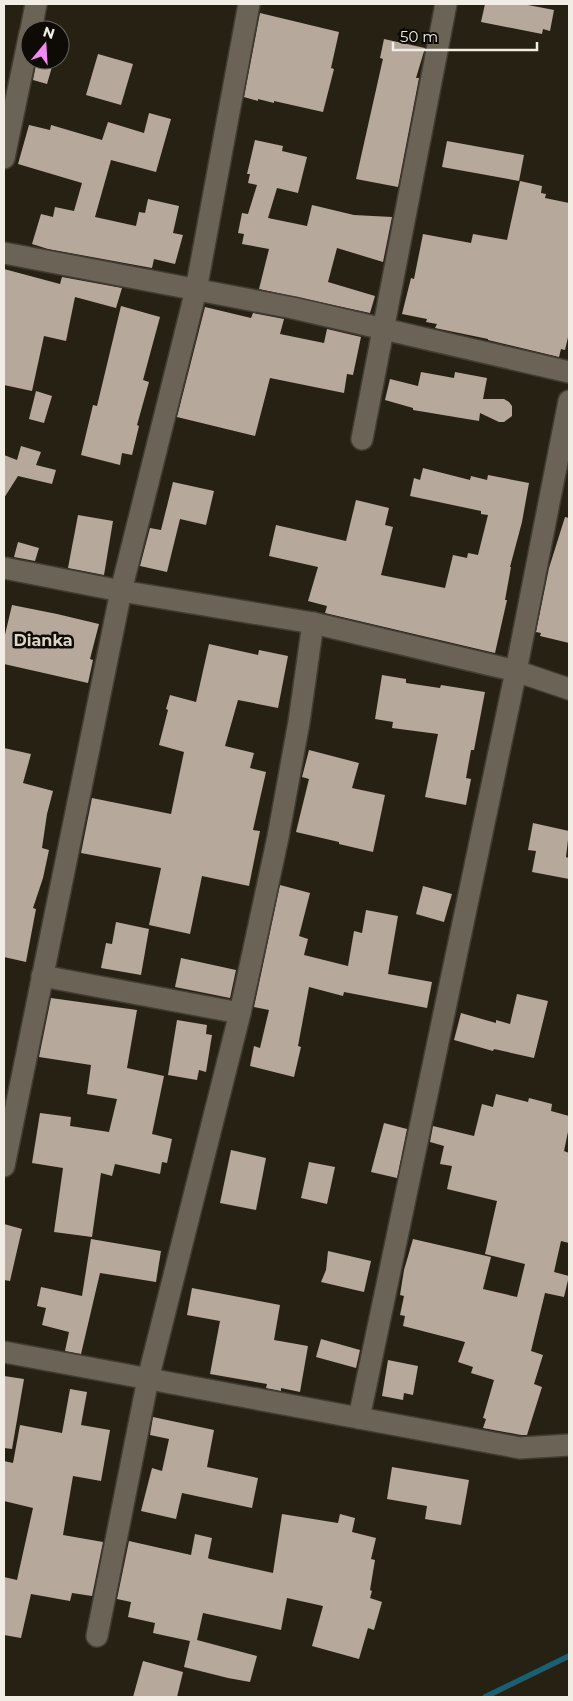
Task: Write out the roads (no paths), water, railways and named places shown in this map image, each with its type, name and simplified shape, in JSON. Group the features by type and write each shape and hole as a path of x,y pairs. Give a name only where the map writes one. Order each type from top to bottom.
{"street":[{"path":"33,20 36,4"},
{"path":"4,1166 120,591 196,290 249,4"},
{"path":"362,439 446,4"},
{"path":"4,158 22,70"},
{"path":"4,253 293,308 569,372"},
{"path":"359,1418 516,671 569,401"},
{"path":"4,568 120,591 313,623 516,671 569,689"},
{"path":"98,1636 148,1379 240,1013 282,818 299,722 313,623"},
{"path":"42,976 240,1013"},
{"path":"4,1352 520,1448 569,1445"}],"waterway":[{"path":"485,1697 569,1656"}],"district":[{"name":"Dianka","path":"43,640"}]}
